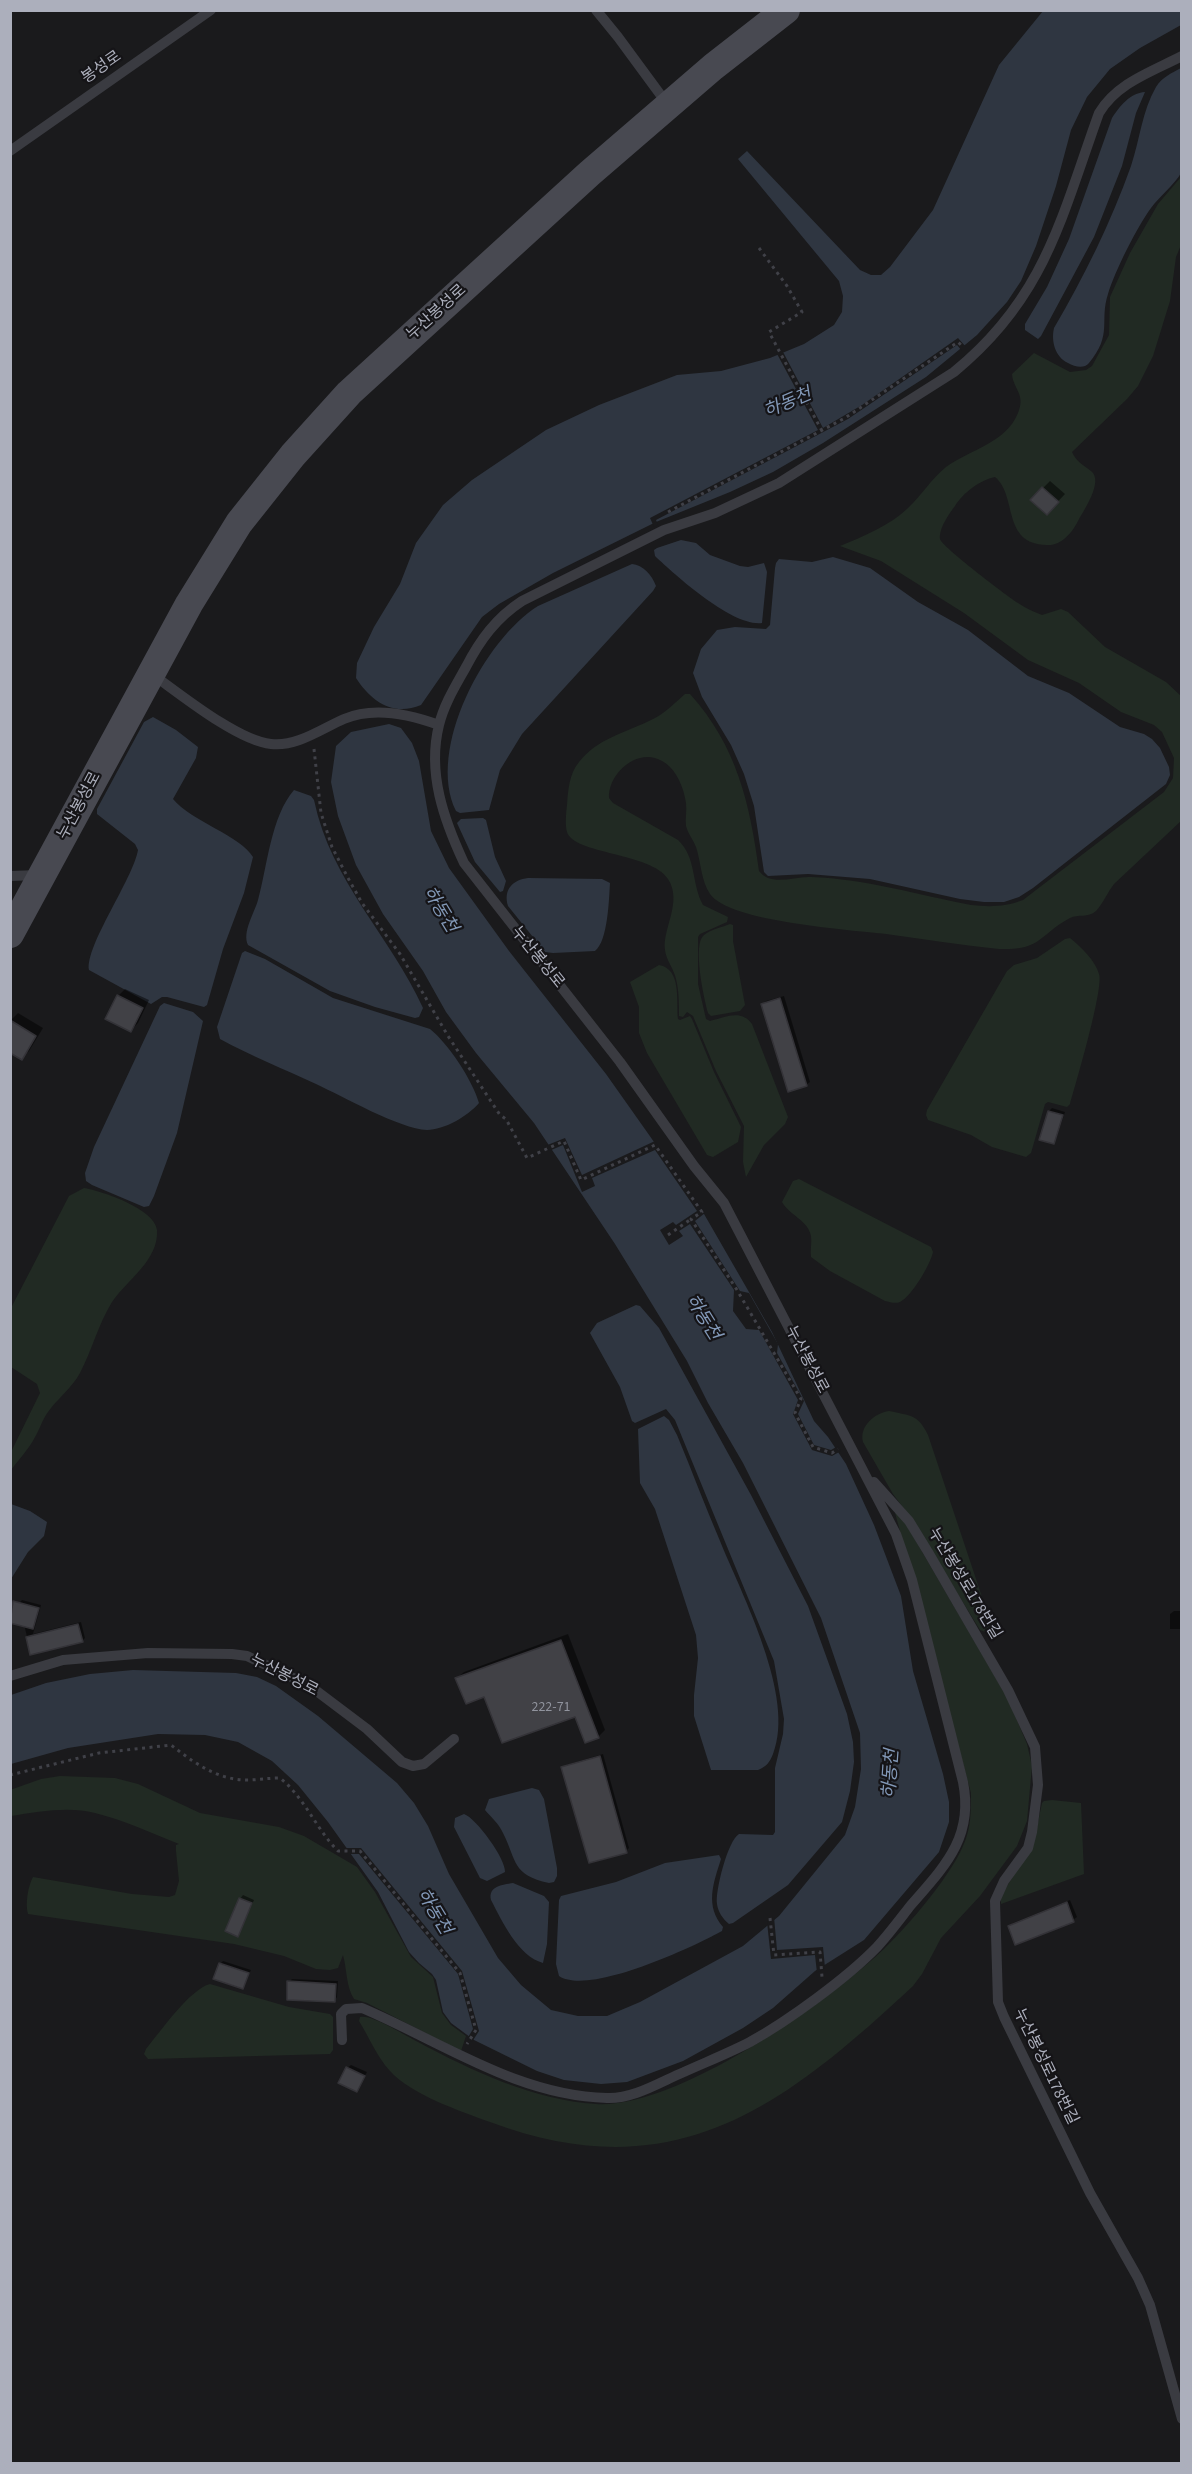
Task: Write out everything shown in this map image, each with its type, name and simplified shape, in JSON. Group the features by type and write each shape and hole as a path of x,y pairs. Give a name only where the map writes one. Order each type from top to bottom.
{"street":[{"name":"누산봉성로","path":"10,934 151,673 239,523 294,455 349,393 668,106 786,10"}],"lane":[{"name":"봉성로","path":"10,151 211,10"},
{"path":"596,10 668,106"},
{"name":"누산봉성로","path":"342,2040 341,2014 346,2009 362,2008 477,2064 531,2085 584,2096 621,2097 651,2086 750,2041 823,1991 878,1946 940,1874 950,1858 966,1819 967,1800 912,1581 896,1534 850,1442 755,1267 724,1203 694,1166 599,1035 464,863 441,807 436,781 435,753 439,725 450,695 491,627 506,611 663,530 715,513 779,483 954,372 971,358 1004,324 1035,279 1066,208 1099,113 1106,100 1127,84 1182,56"},
{"path":"151,673 189,701 255,740 281,745 313,735 346,718 375,712 404,715 439,725"},
{"path":"10,876 42,875"},
{"name":"누산봉성로178번길","path":"867,1475 909,1521 1008,1690 1035,1748 1038,1785 1028,1848 1004,1881 995,1900 998,2002 1090,2193 1150,2306 1182,2419"},
{"name":"누산봉성로","path":"10,1677 63,1660 148,1653 247,1656 310,1686 367,1730 402,1762 413,1766 424,1764 454,1739"}],"path":[{"path":"759,248 802,312 769,332 822,431"},
{"path":"663,514 822,431 861,408 958,342 962,347"},
{"path":"313,735 315,776 321,813 332,847 362,903 400,954 448,1036 500,1115 506,1119 527,1158 564,1141 581,1180 655,1145 702,1212 668,1235"},
{"path":"691,1219 743,1299 801,1400 795,1413 813,1447 832,1453 850,1442"},
{"path":"10,1775 99,1753 171,1745 200,1766 216,1774 247,1780 280,1778 305,1807 325,1838 338,1851 360,1851 460,1973 476,2030 467,2044"},
{"path":"770,1918 774,1955 820,1952 823,1991"}],"shaded area":[{"path":"1181,177 1181,245 1176,257 1170,301 1153,356 1138,386 1072,452 1091,471 1095,481 1092,496 1073,530 1066,538 1052,545 1033,543 1023,537 1016,528 1002,485 995,477 978,484 963,496 945,521 940,539 989,582 1021,605 1042,615 1061,609 1068,612 1105,647 1166,682 1181,696 1181,821 1114,884 1096,911 1070,918 1032,944 1013,949 999,949 792,923 741,912 722,904 710,894 705,883 696,847 686,826 683,791 671,768 662,761 643,757 626,765 613,780 609,798 613,803 678,840 688,855 703,905 728,917 727,922 698,937 698,984 706,1019 710,1021 738,1015 748,1019 752,1024 788,1117 785,1124 764,1145 746,1177 743,1162 744,1126 716,1071 693,1016 687,1012 683,1017 679,1016 677,984 665,950 666,933 673,906 672,888 668,879 659,870 631,859 597,850 572,839 567,832 566,819 573,772 586,754 602,742 654,719 685,694 690,694 719,734 739,777 751,822 759,871 764,876 776,880 804,877 831,878 984,906 1003,905 1023,900 1164,792 1173,778 1174,758 1162,732 1154,725 1121,712 1079,683 1028,660 964,613 881,561 840,546 893,520 913,503 946,467 997,439 1005,432 1018,413 1021,401 1012,374 1034,353 1070,372 1086,370 1092,366 1109,335 1110,297 1130,253 1158,204"},
{"path":"730,924 733,925 733,941 745,1005 740,1011 711,1016 706,1006 700,972 699,949 704,935"},
{"path":"1070,938 1091,959 1099,974 1099,983 1089,1036 1070,1104 1067,1107 1048,1102 1045,1104 1031,1153 1026,1157 992,1147 971,1135 928,1120 927,1110 1007,971 1014,965 1037,958"},
{"path":"659,965 666,968 675,979 678,1019 690,1016 692,1019 714,1072 741,1127 738,1142 713,1157 707,1155 647,1053 639,1033 639,1007 630,982"},
{"path":"799,1179 931,1247 933,1252 920,1280 905,1299 896,1303 885,1301 830,1271 811,1257 809,1230 782,1202 793,1181"},
{"path":"84,1188 114,1197 138,1208 154,1222 157,1230 156,1241 148,1260 112,1302 77,1378 48,1412 33,1441 11,1470 11,1452 40,1393 37,1384 11,1367 11,1308 69,1196"},
{"path":"889,1411 917,1419 928,1435 987,1612 991,1634 980,1630 911,1518 893,1494 863,1442 863,1431 869,1421 878,1414"},
{"path":"894,1509 903,1519 1008,1699 1027,1744 1032,1766 1027,1821 1017,1846 980,1896 941,1938 913,1986 818,2068 771,2100 722,2125 671,2141 616,2147 556,2141 490,2122 451,2107 423,2095 399,2080 377,2053 359,2021 360,2017 380,2022 482,2073 550,2097 596,2104 628,2101 664,2091 703,2074 780,2029 848,1980 884,1949 910,1922 947,1874 966,1840 971,1813 971,1793"},
{"path":"60,1776 115,1778 138,1784 200,1813 279,1827 304,1836 357,1867 375,1892 411,1957 433,1977 442,2013 451,2025 466,2036 461,2051 367,2003 354,1999 348,1983 343,1955 338,1968 316,1969 284,1956 234,1944 28,1914 28,1895 33,1877 132,1894 169,1897 175,1895 179,1881 176,1845 179,1844 137,1827 106,1816 74,1810 53,1810 11,1816 10,1790 41,1779"},
{"path":"1052,1800 1081,1803 1084,1874 1001,1904 1001,1895 1033,1846 1042,1803"},
{"path":"210,1984 289,2007 330,2014 333,2017 333,2050 330,2054 148,2059 144,2054 146,2049 167,2022 194,1994"}],"water":[{"name":"하동천","path":"1043,11 1181,11 1181,25 1140,48 1110,69 1087,97 1071,130 1056,186 1036,246 1021,281 1007,302 977,335 926,377 773,472 656,522 553,573 499,604 482,617 421,705 411,708 392,708 369,694 356,678 357,663 374,627 400,584 416,543 443,505 472,480 546,430 599,405 677,375 721,371 770,358 804,344 834,325 842,312 843,296 839,281 738,159 747,151 860,270 871,275 881,275 890,267 933,210 999,65"},
{"path":"1181,68 1183,140 1181,173 1145,216 1121,262 1108,294 1101,344 1087,365 1074,366 1057,353 1053,338 1054,328 1076,289 1115,208 1131,166 1151,96 1161,81"},
{"path":"1145,92 1136,113 1122,166 1094,237 1038,339 1025,330 1025,324 1047,287 1069,239 1112,118 1130,98"},
{"path":"681,540 696,543 710,555 740,566 748,567 764,563 767,572 762,623 750,622 721,609 690,587 655,556 654,550 657,548"},
{"path":"833,557 870,568 918,602 968,630 1028,676 1069,693 1120,727 1144,734 1152,739 1160,748 1169,767 1170,775 1166,784 1033,888 1019,897 1004,902 960,899 870,879 808,874 768,876 764,872 754,806 744,774 731,745 702,697 693,673 701,649 717,630 735,627 766,629 770,625 775,568 779,559 812,562"},
{"path":"632,564 640,566 650,574 656,586 653,591 522,734 500,770 489,810 460,813 456,811 449,786 449,757 455,728 466,698 481,669 499,643 518,622 538,606"},
{"path":"153,717 176,730 198,747 196,758 173,799 191,814 238,842 253,857 244,893 223,949 207,1005 204,1007 167,997 162,997 151,1004 89,970 94,945 128,878 138,850 135,844 97,814 97,809 144,722"},
{"name":"하동천","path":"389,724 401,728 412,743 419,761 431,831 449,868 509,951 606,1074 700,1207 772,1332 814,1421 846,1464 874,1525 901,1596 913,1671 949,1802 949,1822 939,1852 864,1940 815,1971 773,2008 743,2028 683,2061 627,2082 601,2084 564,2080 537,2071 474,2040 451,2023 443,2012 436,1980 409,1952 378,1892 328,1822 298,1785 272,1761 238,1742 205,1735 158,1734 68,1748 11,1764 11,1695 46,1683 90,1674 133,1670 236,1673 257,1677 276,1686 318,1716 397,1783 414,1803 428,1826 449,1874 498,1958 521,1985 551,2010 578,2016 607,2016 640,2002 743,1946 779,1916 845,1835 855,1807 861,1769 860,1733 821,1618 743,1463 708,1403 687,1361 615,1244 534,1123 476,1053 446,1012 423,971 383,914 356,865 338,816 331,782 336,746 351,732"},
{"path":"294,790 311,796 314,800 322,829 347,883 410,981 423,1008 419,1017 415,1018 375,1007 330,991 248,945 247,929 258,900 275,828 286,801"},
{"path":"483,818 486,820 495,857 506,881 503,891 500,892 475,862 457,823 461,819"},
{"path":"528,878 602,879 610,883 605,929 603,938 595,951 545,952 508,906 508,890 514,883"},
{"path":"245,951 265,959 333,998 430,1029 459,1063 479,1103 448,1125 427,1130 416,1128 371,1111 220,1039 217,1027 242,953"},
{"path":"164,1003 193,1012 203,1021 177,1133 154,1196 149,1206 144,1207 92,1185 86,1181 85,1173 94,1147 160,1006"},
{"path":"636,1305 640,1306 659,1328 751,1495 808,1606 847,1714 853,1742 854,1762 842,1822 788,1885 729,1924 718,1910 717,1904 723,1866 739,1834 773,1835 775,1832 775,1768 784,1719 774,1661 675,1420 666,1409 635,1423 632,1421 620,1387 590,1333 597,1323"},
{"path":"664,1416 669,1420 677,1435 753,1617 772,1676 778,1704 778,1731 771,1759 758,1770 711,1770 694,1716 698,1658 696,1635 655,1509 640,1483 638,1429"},
{"path":"11,1504 30,1511 47,1522 44,1536 28,1552 11,1579"},
{"path":"532,1788 539,1790 544,1799 557,1868 554,1882 537,1880 522,1871 501,1830 485,1810 489,1799"},
{"path":"464,1814 476,1823 489,1840 501,1858 505,1872 487,1881 480,1878 454,1827 455,1818"},
{"path":"719,1855 721,1859 713,1886 712,1903 717,1919 723,1927 722,1931 666,1958 616,1975 593,1980 573,1980 559,1976 556,1964 561,1896 616,1882 665,1863"},
{"path":"513,1883 544,1896 549,1902 547,1944 543,1963 518,1946 491,1900 494,1889"}],"pier":[{"path":"958,338 966,347 962,351 957,345 848,419 656,520 658,525 654,527 650,518 818,430 776,352 782,350 823,428 862,405"},
{"path":"565,1138 582,1175 655,1141 705,1213 695,1221 740,1291 749,1293 778,1344 777,1353 804,1401 798,1414 814,1445 831,1450 838,1446 841,1451 832,1456 812,1450 793,1414 798,1400 759,1330 746,1329 733,1311 734,1290 690,1224 679,1231 683,1236 669,1245 660,1230 673,1222 676,1225 697,1211 655,1150 592,1178 595,1186 582,1192 563,1145 549,1151 545,1146"},
{"path":"344,1848 361,1848 462,1971 479,2031 472,2042 467,2039 473,2029 458,1974 359,1854 348,1854"},
{"path":"774,1917 777,1950 823,1947 825,1968 817,1973 815,1955 771,1959 767,1922"}],"building":[{"path":"1042,487 1059,502 1047,515 1030,500"},
{"path":"117,995 143,1008 131,1032 105,1019"},
{"path":"780,998 807,1086 788,1092 761,1004"},
{"path":"10,1020 36,1036 22,1060 10,1053"},
{"path":"1048,1111 1063,1115 1054,1144 1039,1140"},
{"path":"13,1601 39,1608 33,1629 10,1623"},
{"path":"78,1624 83,1642 30,1655 26,1637"},
{"path":"561,1640 599,1738 585,1743 575,1717 502,1743 484,1697 466,1704 455,1678"},
{"path":"600,1756 627,1853 589,1863 561,1767"},
{"path":"239,1898 252,1903 238,1937 225,1931"},
{"path":"1067,1902 1074,1922 1015,1945 1008,1926"},
{"path":"219,1963 249,1973 243,1989 213,1979"},
{"path":"287,1981 336,1984 335,2002 287,2000"},
{"path":"346,2067 365,2076 357,2092 338,2083"}]}
